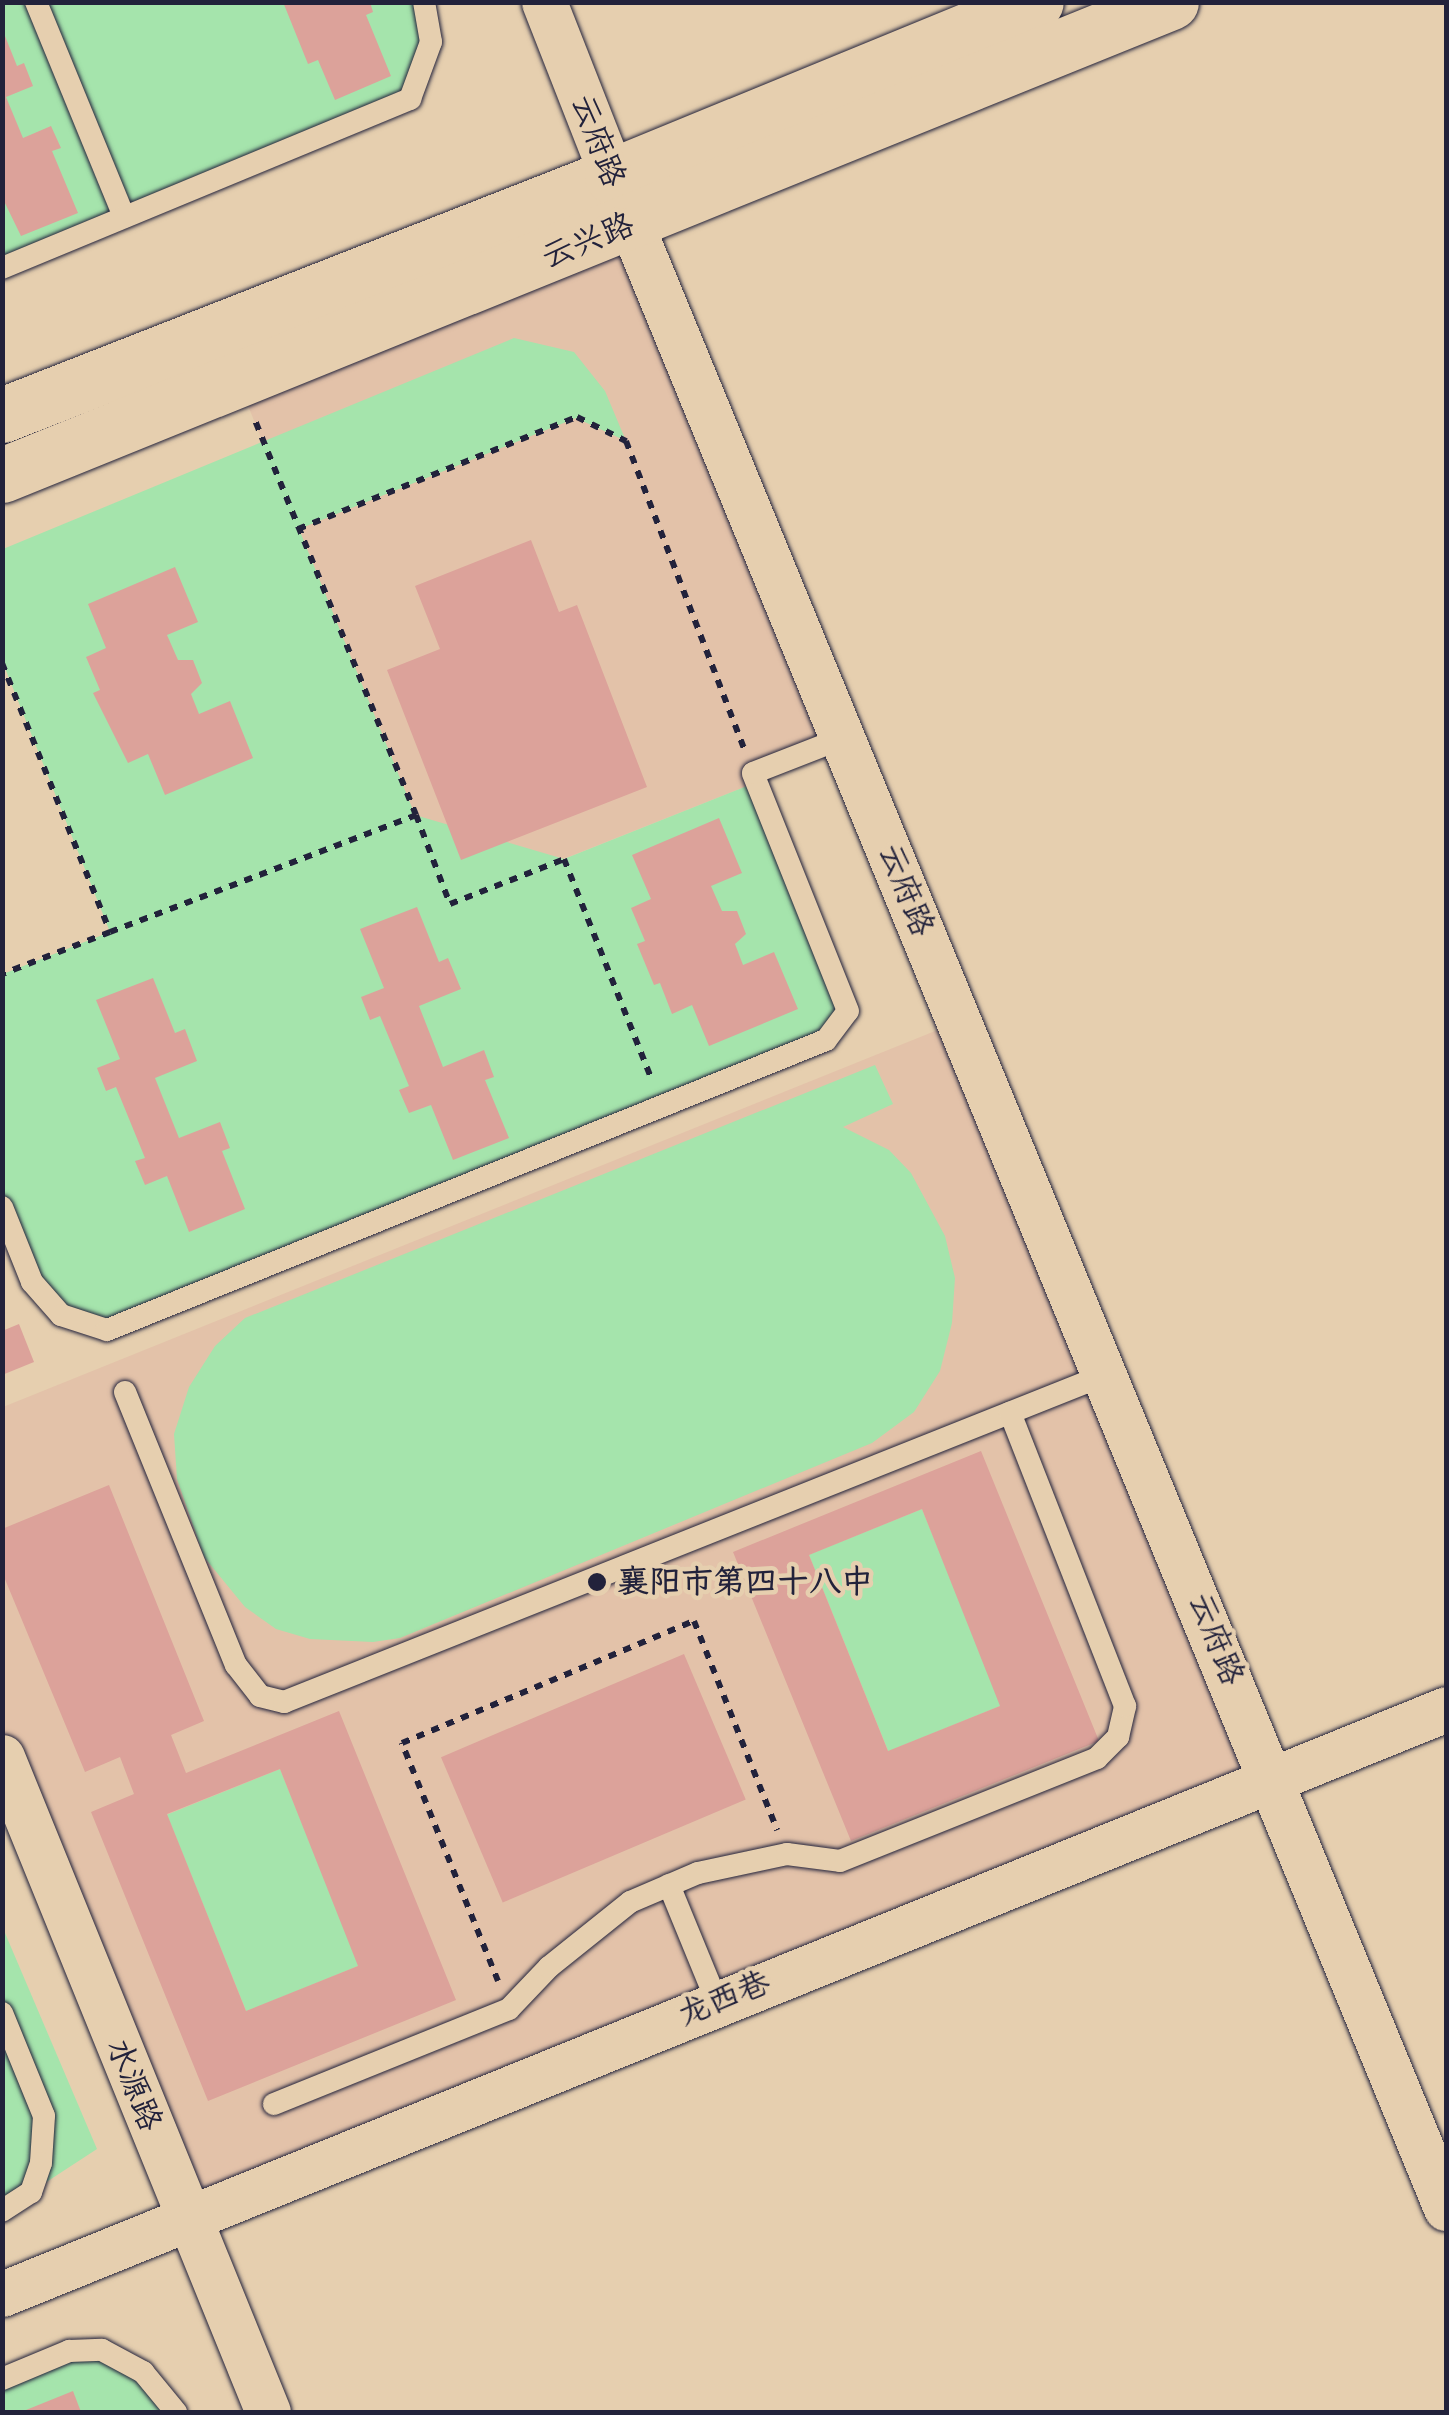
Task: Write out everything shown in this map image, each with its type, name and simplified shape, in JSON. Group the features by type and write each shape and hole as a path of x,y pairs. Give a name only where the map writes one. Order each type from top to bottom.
{"street":[{"name":"云府路","path":"544,2 1446,2208"},
{"name":"云兴路","path":"2,476 238,381 1036,2"},
{"name":"云兴路","path":"2,414 622,200 1171,2"},
{"name":"龙西巷","path":"2,2294 1446,1708"},
{"name":"水源路","path":"2,1757 268,2412"}],"lane":[{"path":"36,2 124,217"},
{"path":"2,268 410,99 431,42 424,2"},
{"path":"2,1207 32,1282 61,1315 107,1330 826,1040 848,1010 753,772 844,738"},
{"path":"125,1392 236,1665 260,1696 284,1702 1106,1374"},
{"path":"274,2104 509,2010 550,1966 630,1902 698,1872 787,1854 840,1862 1097,1758 1118,1738 1125,1706 1010,1412"},
{"path":"669,1886 717,2002"},
{"path":"2,2014 44,2116 41,2163 30,2192 2,2211"},
{"path":"2,2379 69,2351 102,2350 143,2372 176,2412"}],"path":[{"path":"238,381 450,904 564,859 662,1107"},
{"path":"298,529 577,418 626,442 753,772"},
{"path":"2,663 110,932"},
{"path":"2,974 416,815"},
{"path":"509,2010 402,1743 694,1621 787,1854"}],"shaded area":[{"path":"631,224 843,738 757,782 450,904 238,381"},
{"name":"襄阳市第四十八中","path":"960,1021 1272,1776 188,2217 3,1757 3,1407"}],"green space":[{"path":"3,3 424,3 431,42 410,99 3,268"},
{"path":"514,338 574,352 605,391 626,441 576,418 299,529 415,815 564,859 757,782 848,1011 826,1040 107,1330 61,1315 3,1207 3,974 110,932 3,663 3,549"},
{"path":"875,1065 893,1104 843,1127 889,1150 911,1173 945,1236 955,1278 952,1323 940,1371 914,1412 872,1443 400,1638 373,1642 310,1639 276,1629 245,1607 204,1557 177,1479 174,1434 189,1387 215,1346 245,1318"},
{"path":"922,1509 1001,1706 888,1751 809,1555"},
{"path":"280,1769 359,1966 246,2011 167,1815"},
{"path":"2,1926 97,2149 2,2211"},
{"path":"102,2350 176,2412 3,2412 2,2379"}],"building":[{"path":"283,2 370,2 373,12 366,15 391,76 335,100 318,60 308,64"},
{"path":"3,31 17,66 24,63 33,86 6,97 23,138 51,126 61,148 52,151 78,213 21,236 2,197"},
{"path":"531,540 559,612 577,605 647,787 461,860 387,670 440,649 415,586"},
{"path":"175,567 198,622 167,635 178,660 193,660 202,683 191,694 199,714 230,701 253,758 165,795 148,754 128,763 93,693 100,690 86,657 106,648 88,604"},
{"path":"719,818 742,873 711,886 722,911 737,911 746,934 735,944 743,965 774,952 798,1009 709,1046 692,1005 672,1014 660,983 654,985 637,944 645,941 631,908 651,899 632,855"},
{"path":"417,907 439,962 448,958 461,989 419,1006 443,1067 484,1050 494,1077 485,1080 509,1138 453,1160 431,1105 409,1113 399,1090 409,1086 380,1016 370,1020 361,997 384,988 360,929"},
{"path":"153,978 175,1033 185,1029 197,1061 155,1078 179,1138 220,1122 230,1148 222,1151 245,1209 189,1232 167,1176 145,1185 135,1161 145,1158 116,1087 106,1091 97,1068 120,1059 96,1000"},
{"path":"19,1324 34,1362 2,1375 2,1331"},
{"path":"981,1451 1099,1741 851,1841 733,1552","holes":["922,1509 1000,1706 888,1751 809,1555"]},
{"path":"109,1485 204,1721 171,1735 186,1773 339,1711 456,2000 208,2101 91,1812 134,1794 120,1757 85,1772 2,1572 2,1529","holes":["280,1769 358,1966 246,2011 167,1814"]},
{"path":"684,1654 746,1799 503,1903 441,1757"},
{"path":"73,2391 81,2412 21,2412"}],"place":[{"name":"襄阳市第四十八中","path":"597,1582"}]}
